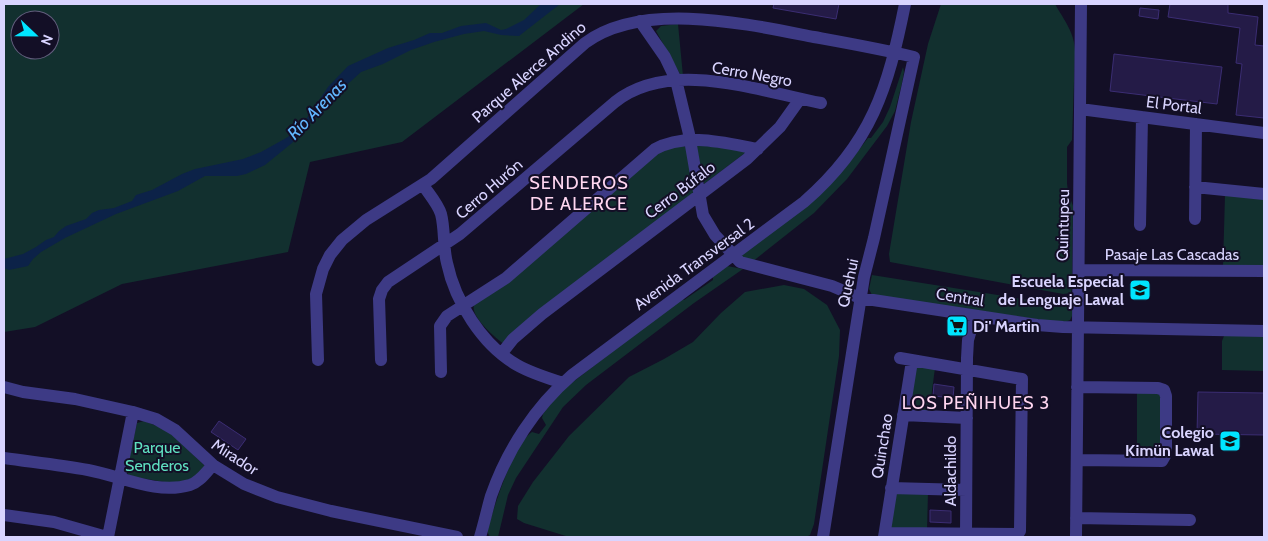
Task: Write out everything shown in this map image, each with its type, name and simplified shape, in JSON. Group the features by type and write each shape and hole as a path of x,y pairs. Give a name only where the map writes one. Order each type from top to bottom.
{"street":[{"name":"Avenida Transversal 2","path":"480,537 491,496 507,460 534,415 563,383 804,202 841,165 861,136 884,88 895,53 905,4"},
{"name":"Quintupeu","path":"1076,537 1081,4"},
{"name":"Parque Alerce Andino","path":"318,360 316,294 320,277 330,255 342,240 357,227 423,185 592,38 610,28 640,21 672,18 730,21 895,53"},
{"path":"640,21 665,57 676,80 690,140 703,215 708,226 732,255"},
{"name":"Quehui","path":"823,537 860,298 914,57 895,53"},
{"name":"Cerro Negro","path":"676,80 725,83 821,104"},
{"name":"Cerro Hurón","path":"381,360 379,299 382,290 388,282 468,228 623,96 646,85 676,80"},
{"name":"Cerro Búfalo","path":"502,353 513,339 542,314 699,196 758,149 780,126 800,100"},
{"name":"El Portal","path":"1080,109 1264,133"},
{"path":"1140,225 1142,117"},
{"path":"1195,219 1196,124"},
{"path":"441,372 440,326 447,316 506,278 655,149 670,142 690,140 758,149"},
{"path":"423,185 436,204 441,216 450,277 463,305 481,332 515,364 563,383"},
{"path":"1195,187 1264,194"},
{"name":"Central","path":"732,255 747,265 808,279 844,290 860,298 975,316 1052,327 1264,331"},
{"name":"Pasaje Las Cascadas","path":"1078,270 1264,271"},
{"name":"Aldachildo","path":"966,536 968,340 975,316"},
{"name":"Quinchao","path":"884,535 903,415 906,360 967,370"},
{"path":"884,535 966,536 1020,533 1022,379 967,370"},
{"path":"1077,387 1158,388 1164,390 1166,396 1166,454 1164,459 1159,461 1077,460"},
{"name":"Mirador","path":"4,388 75,399 156,419 169,426 213,465 244,484 287,501 457,537"},
{"path":"4,515 54,522 107,537 133,412"},
{"path":"903,415 966,418"},
{"path":"4,458 89,470 160,487 193,485 213,465"},
{"path":"891,488 966,490"},
{"path":"1076,518 1190,520"}],"green space":[{"path":"4,4 584,4 402,142 310,162 288,252 122,284 35,327 4,332"},
{"path":"941,4 1055,4 1071,33 1075,52 1072,140 1067,147 1067,183 1073,206 1071,293 1063,294 890,262 889,254 911,122 928,44"},
{"path":"678,24 683,76 681,76 656,31 661,26"},
{"path":"903,67 902,83 895,111 887,126 847,179 814,213 752,262 742,258 742,255 851,160 868,138 871,138 883,122 890,107"},
{"path":"673,143 686,147 694,192 504,344 489,332 479,321 474,305 654,152"},
{"path":"696,145 749,150 704,184"},
{"path":"1225,195 1264,198 1264,268 1223,266"},
{"path":"727,266 743,269 694,303 586,385 563,407 516,478 508,495 498,537 490,537 487,531 511,463 525,439 532,432 539,434 546,425 542,418 543,414 560,392 682,298 684,300 713,280 713,276"},
{"path":"872,275 1073,307 1072,316 1070,320 1063,323 872,295 869,289"},
{"path":"784,285 804,289 827,305 840,330 839,356 814,524 810,535 806,537 569,537 517,519 518,506 533,482 569,436 629,377 693,342 745,292"},
{"path":"1224,336 1264,336 1264,371 1222,370 1222,341"},
{"path":"916,367 935,368 929,413 910,412"},
{"path":"1137,391 1160,391 1162,455 1137,458"},
{"name":"Parque Senderos","path":"144,421 167,430 206,469 181,485 130,476 126,472 137,423"},
{"path":"928,492 927,531 889,529 894,494"}],"water":[{"name":"Río Arenas","path":"541,4 560,4 519,36 501,35 484,31 464,34 411,50 383,64 361,72 339,92 292,143 265,165 237,176 205,176 178,191 116,214 65,238 41,252 28,266 9,270 4,268 4,259 23,254 54,237 66,226 86,219 92,213 114,208 132,201 136,195 152,190 195,169 243,159 261,152 288,137 305,121 328,87 348,66 388,48 430,33 442,33 461,26 486,23 501,30 506,29 524,20"}],"building":[{"path":"774,4 839,4 836,19 773,8"},
{"path":"1170,4 1228,4 1228,13 1258,17 1255,45 1264,46 1264,118 1236,115 1242,64 1236,63 1240,28 1168,17"},
{"path":"1140,8 1159,10 1158,19 1139,16"},
{"path":"1114,54 1222,67 1217,104 1110,91"},
{"path":"934,384 954,387 953,398 933,396"},
{"path":"1198,392 1264,393 1264,435 1197,434"},
{"path":"219,421 246,439 238,450 211,432"},
{"path":"930,510 951,511 951,523 930,522"}],"place":[{"name":"Escuela Especial de Lenguaje Lawal","path":"1140,290"},
{"name":"Di' Martin","path":"957,326"},
{"name":"Colegio Kimün Lawal","path":"1230,441"}],"district":[{"name":"SENDEROS DE ALERCE","path":"579,193"},
{"name":"LOS PEÑIHUES 3","path":"976,403"}]}
